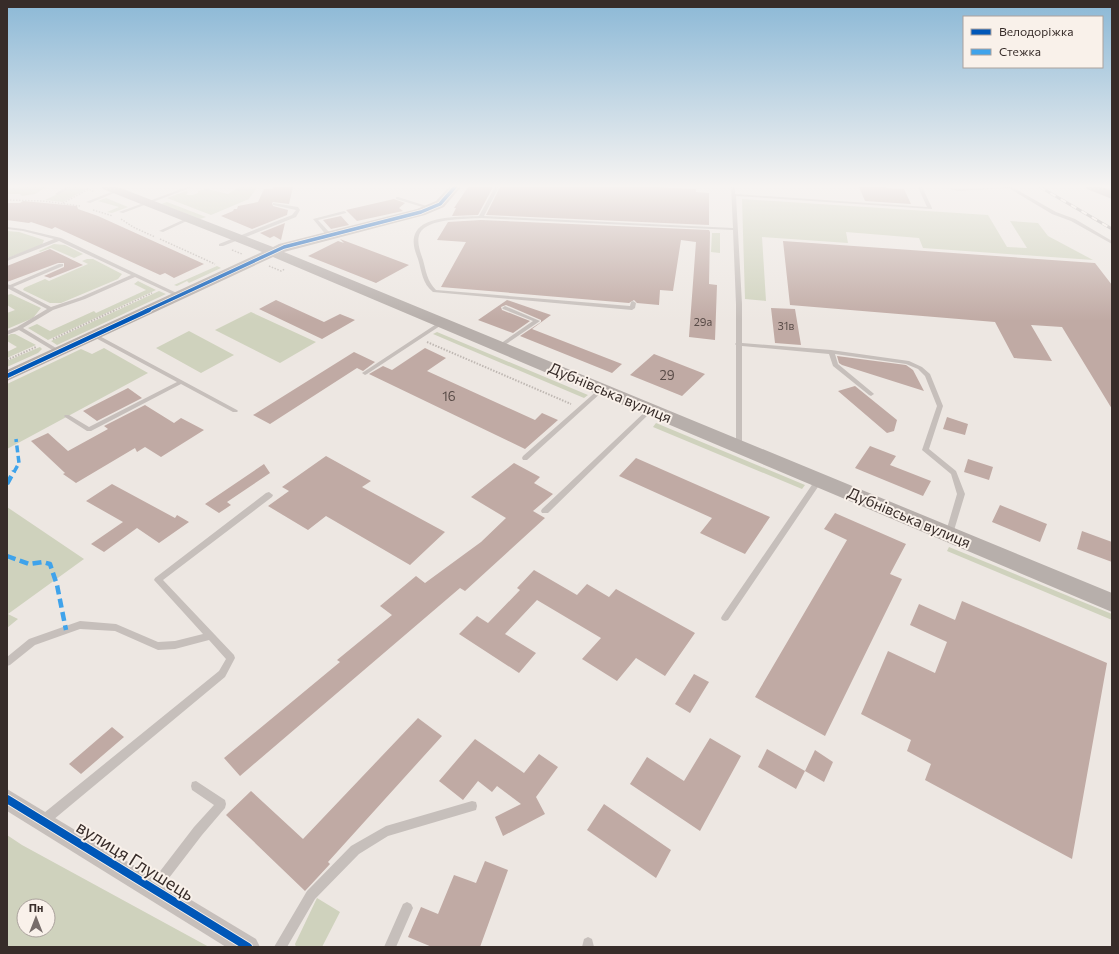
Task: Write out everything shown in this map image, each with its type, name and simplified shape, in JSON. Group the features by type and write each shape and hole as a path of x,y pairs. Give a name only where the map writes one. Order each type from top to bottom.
{"main road":[{"name":"Дубнівська вулиця","path":"221,232 273,252 1112,603"},
{"path":"7,376 284,247 342,232"}],"street":[{"name":"вулиця Глушець","path":"7,799 248,947"}],"lane":[{"path":"29,232 59,239 180,296"},
{"path":"221,245 254,232"},
{"path":"326,232 329,235"},
{"path":"418,232 416,245 427,285 435,291 632,308 633,303"},
{"path":"734,232 739,304 739,448"},
{"path":"1093,232 1112,243"},
{"path":"7,260 59,239"},
{"path":"8,287 61,265"},
{"path":"7,333 19,328 52,309 83,298 135,275"},
{"path":"8,287 52,309"},
{"path":"499,347 537,321 504,308"},
{"path":"365,373 441,323"},
{"path":"19,328 58,352"},
{"path":"94,335 235,411"},
{"path":"738,344 831,352 907,362 920,368 928,375 940,406 926,450 954,473 961,494 949,535"},
{"path":"831,352 835,365 871,394"},
{"path":"67,416 89,430 181,382"},
{"path":"525,458 601,390"},
{"path":"545,511 650,410"},
{"path":"725,618 818,481"},
{"path":"43,821 222,674 231,658 158,580 269,495"},
{"path":"7,662 32,642 80,625 116,628 158,646 175,645 211,636"},
{"path":"154,889 198,831 221,804 196,786"},
{"path":"280,947 311,895 356,850 386,831 472,806"},
{"path":"390,947 407,908"}],"path":[{"path":"143,232 215,264"},
{"path":"7,360 163,288"},
{"path":"417,338 580,408"}],"green space":[{"path":"7,232 19,232 44,240 42,245 7,258"},
{"path":"743,232 998,232 1007,247 1027,248 1017,232 1045,232 1048,236 1093,260 923,248 919,238 846,232 848,243 762,237 766,301 745,299"},
{"path":"712,233 720,233 720,253 711,252"},
{"path":"54,244 65,245 83,254 74,258 51,248 40,252 39,251"},
{"path":"93,259 122,274 118,279 61,303 50,303 23,290 24,288 45,279 49,281 88,264 82,261"},
{"path":"217,266 221,268 189,283 187,281 177,286 174,285"},
{"path":"138,281 156,290 48,340 28,328 37,324 50,331 94,311 96,313 146,290 134,284"},
{"path":"159,291 166,294 57,345 51,341"},
{"path":"11,294 41,308 33,318 7,329 7,313 15,310 7,305 7,295"},
{"path":"251,312 316,342 280,363 215,330"},
{"path":"189,331 234,355 201,373 156,348"},
{"path":"437,332 588,395 584,398 433,334"},
{"path":"15,334 36,345 7,358 7,352 17,347 7,341 7,336"},
{"path":"40,347 42,349 38,353 7,367 7,361"},
{"path":"104,348 148,373 7,449 7,384 81,349 92,354"},
{"path":"656,423 805,485 802,489 653,427"},
{"path":"7,507 84,559 8,614 18,619 7,628"},
{"path":"949,547 1112,614 1112,620 947,551"},
{"path":"7,835 22,845 209,947 7,947"},
{"path":"317,898 340,912 322,947 296,947 295,944"}],"building":[{"path":"65,232 132,232 204,264 174,278 165,273 160,275"},
{"path":"264,232 283,232 281,240 274,236 270,238 260,233"},
{"path":"442,232 710,232 709,284 717,285 715,340 689,337 696,242 681,240 673,291 660,290 659,305 637,303 634,300 629,303 441,287 466,242 437,240"},
{"path":"340,239 409,265 376,283 308,256 338,241 344,243"},
{"path":"783,241 1095,263 1112,285 1112,409 1062,327 1031,325 1052,361 1014,358 995,322 790,305"},
{"path":"50,249 83,265 50,278 44,276 64,267 64,263 58,263 7,282 7,266"},
{"path":"276,300 324,322 340,314 355,320 322,339 259,309"},
{"path":"507,300 551,315 532,329 622,364 612,373 520,336 541,322 541,320 506,305 501,307 502,310 530,321 513,333 478,320"},
{"path":"771,308 795,309 801,345 775,343"},
{"path":"425,348 446,358 427,371 535,420 542,413 558,420 525,449 369,374 383,366 392,370"},
{"path":"354,352 375,362 363,371 357,368 270,424 253,415"},
{"path":"654,354 705,374 682,396 630,375"},
{"path":"837,356 906,365 913,370 924,391 842,365 839,363"},
{"path":"855,386 897,420 894,431 887,433 838,391"},
{"path":"128,388 142,398 97,421 83,411"},
{"path":"145,405 174,423 181,418 204,430 161,457 145,447 137,452 135,448 76,483 63,474 65,473 31,441 48,433 68,451 108,429 104,426"},
{"path":"947,417 968,424 965,435 943,429"},
{"path":"870,446 896,456 890,465 931,481 923,496 855,468"},
{"path":"326,456 371,481 362,487 445,532 410,565 326,516 308,530 268,506 289,491 282,487"},
{"path":"636,458 770,517 745,554 700,533 712,518 619,476"},
{"path":"968,459 993,467 989,480 964,472"},
{"path":"514,463 540,477 534,483 553,494 533,511 545,518 465,591 460,588 240,776 224,758 340,662 337,660 392,615 380,606 416,576 425,583 481,542 506,518 471,497"},
{"path":"264,464 270,473 227,502 231,505 219,513 205,504"},
{"path":"112,484 175,518 177,515 189,522 159,543 137,528 104,552 91,544 123,522 86,501"},
{"path":"1000,505 1047,524 1040,542 992,522"},
{"path":"835,513 906,544 890,574 902,579 825,736 755,697 847,540 824,529"},
{"path":"1082,531 1112,542 1112,562 1077,549"},
{"path":"534,570 577,595 587,584 609,597 616,589 695,633 665,676 636,658 617,681 582,659 601,638 537,600 505,634 536,653 519,673 459,634 477,616 488,623 520,590 517,588"},
{"path":"962,601 1107,663 1072,859 925,780 931,764 907,751 911,740 861,714 888,651 935,673 947,642 910,625 919,604 955,620"},
{"path":"694,674 709,682 690,713 675,704"},
{"path":"418,718 442,736 328,862 330,864 305,891 226,815 251,791 303,839"},
{"path":"112,727 124,737 81,774 69,764"},
{"path":"710,738 741,756 700,831 630,784 647,757 684,781"},
{"path":"475,739 524,773 539,754 558,767 536,797 545,814 503,836 495,817 521,804 497,786 492,792 478,781 463,800 439,781"},
{"path":"767,749 805,771 796,789 758,767"},
{"path":"815,750 833,762 824,782 805,771"},
{"path":"604,804 671,850 656,878 587,830"},
{"path":"485,861 508,870 480,947 432,947 408,937 421,907 438,914 454,875 476,883"}],"marked path":[{"path":"7,484 19,463 16,439"},
{"path":"7,556 29,564 43,562 50,564 57,585 66,630"}],"cycle path":[{"path":"7,376 284,247 345,232"},
{"path":"7,799 248,947"}]}
